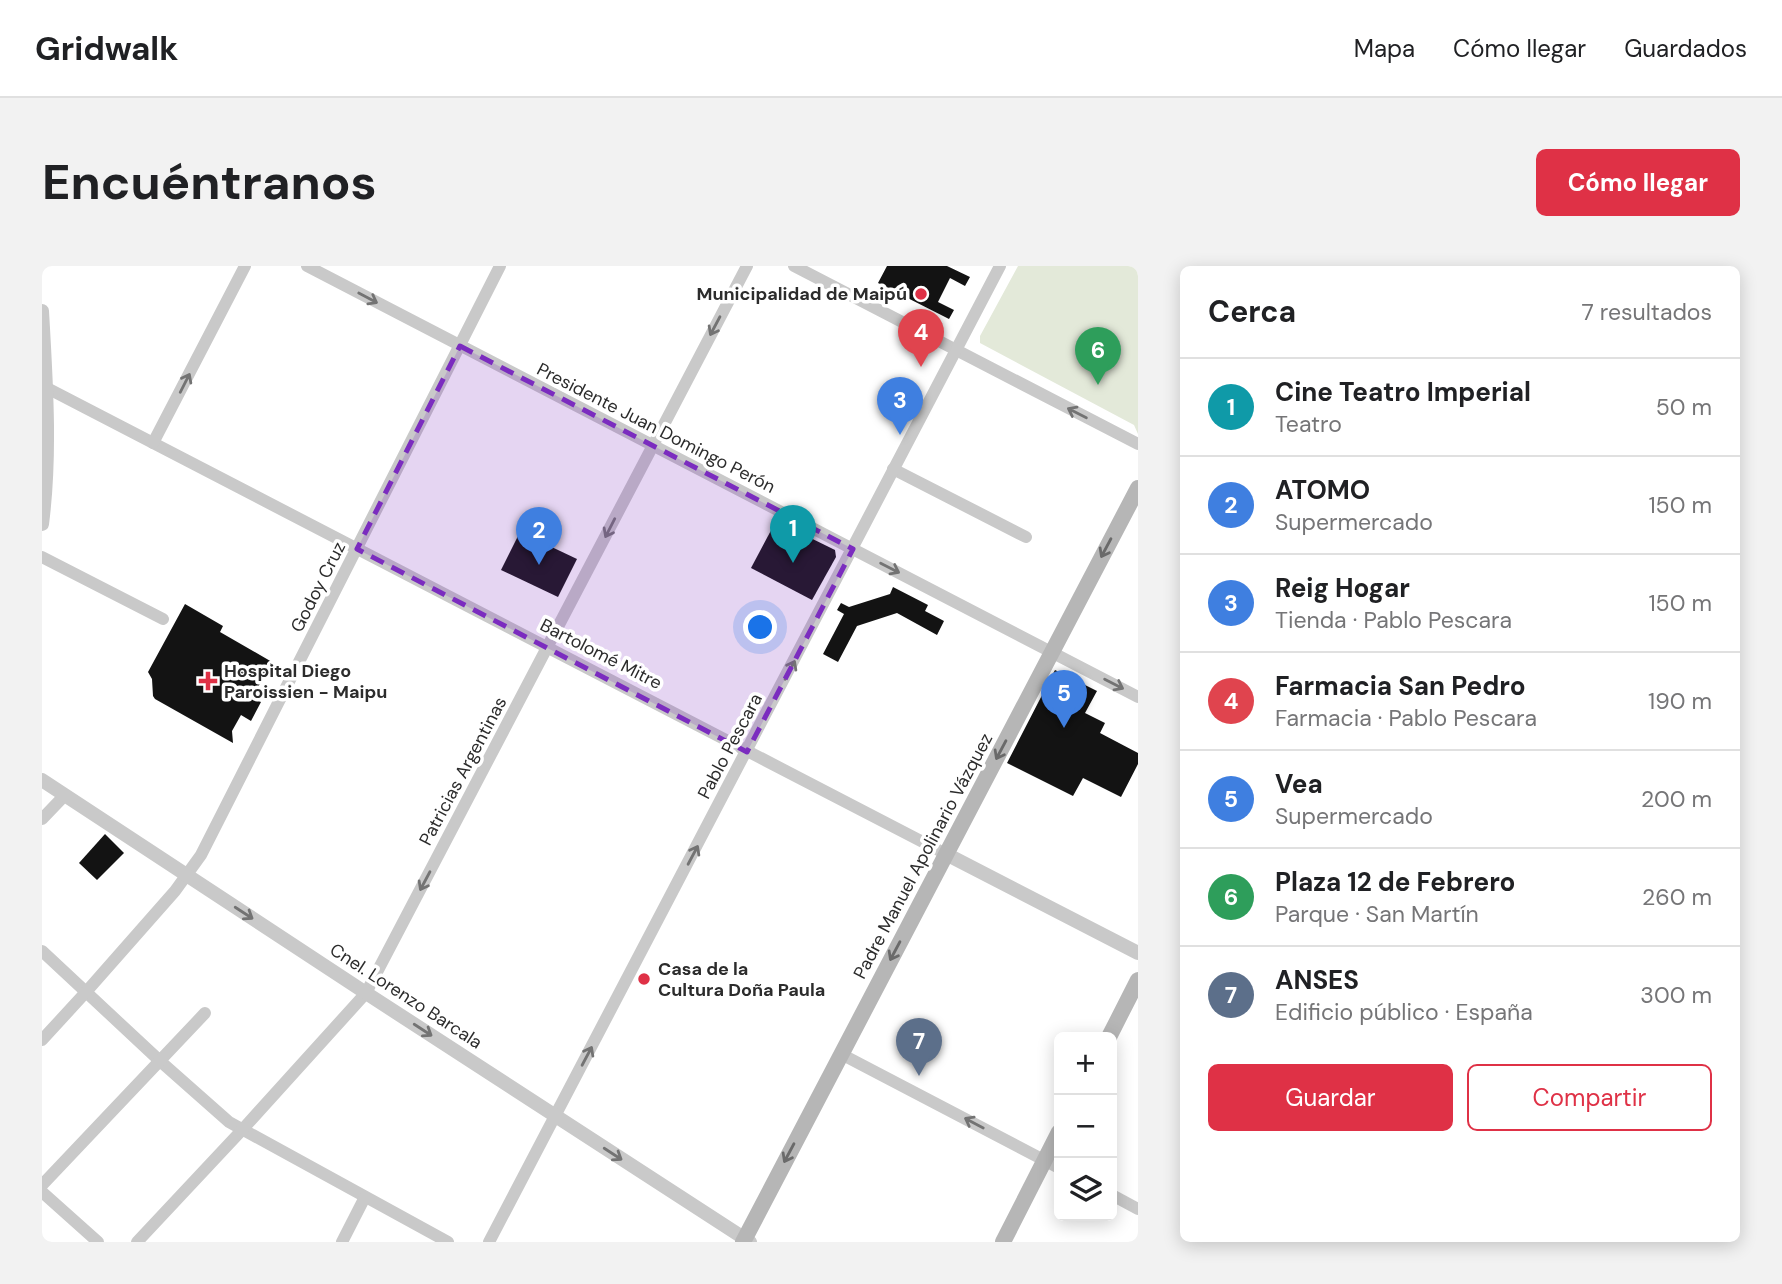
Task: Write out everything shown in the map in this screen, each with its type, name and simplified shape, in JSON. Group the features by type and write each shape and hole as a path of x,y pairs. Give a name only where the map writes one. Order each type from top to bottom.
{"main road":[{"name":"Padre Manuel Apolinario Vázquez","path":"745,1241 1138,488"},
{"path":"1112,1032 1138,980"},
{"path":"1003,1242 1054,1143"}],"street":[{"path":"153,443 245,266"},
{"name":"Presidente Juan Domingo Perón","path":"307,266 1138,697"},
{"name":"Godoy Cruz","path":"42,1040 187,876 201,855 500,266"},
{"name":"Patricias Argentinas","path":"137,1242 366,993 747,266"},
{"path":"794,266 1138,444"},
{"name":"Pablo Pescara","path":"489,1242 1000,266"},
{"path":"42,311 47,388 46,477 42,524"},
{"name":"Bartolomé Mitre","path":"47,388 1138,953"},
{"path":"893,469 1026,537"},
{"path":"42,557 163,619"},
{"name":"Cnel. Lorenzo Barcala","path":"42,780 745,1241"},
{"path":"42,819 65,795"},
{"path":"42,951 229,1122 448,1242"},
{"path":"42,1185 205,1013"},
{"path":"841,1054 1046,1161"},
{"path":"42,1192 98,1242"},
{"path":"342,1242 365,1197"},
{"path":"1117,1198 1138,1209"}],"highlighted area":[{"path":"460,346 853,549 747,752 357,549"}],"green space":[{"path":"1018,266 1138,266 1138,434 1134,425 980,343 980,336"}],"building":[{"name":"Municipalidad de Maipú","path":"887,266 947,266 970,277 965,286 950,278 938,302 954,310 949,319 878,283"},
{"path":"776,521 835,550 836,557 812,600 751,568"},
{"path":"520,532 577,559 558,597 501,570"},
{"path":"893,587 928,605 925,611 944,621 937,635 897,613 857,626 838,662 823,654 844,614 837,610 841,603 849,607 890,594"},
{"name":"Hospital Diego Paroissien - Maipu","path":"185,604 223,626 220,632 272,662 252,698 261,702 251,721 241,715 232,731 233,743 153,696 152,679 148,672"},
{"path":"1055,670 1097,691 1085,713 1105,723 1100,733 1138,753 1138,764 1121,797 1083,778 1073,796 1007,763"},
{"path":"105,834 124,853 97,880 79,863"}],"place":[{"name":"Municipalidad de Maipú","path":"921,294"},
{"name":"Farmacia San Pedro","path":"921,367"},
{"name":"Plaza 12 de Febrero","path":"1098,385"},
{"name":"Reig Hogar","path":"900,435"},
{"name":"Cine Teatro Imperial","path":"793,563"},
{"name":"ATOMO","path":"539,565"},
{"name":"Hospital Diego Paroissien - Maipu","path":"208,681"},
{"name":"Vea","path":"1064,728"},
{"name":"Casa de la Cultura Doña Paula","path":"644,979"},
{"name":"ANSES","path":"919,1076"}]}
